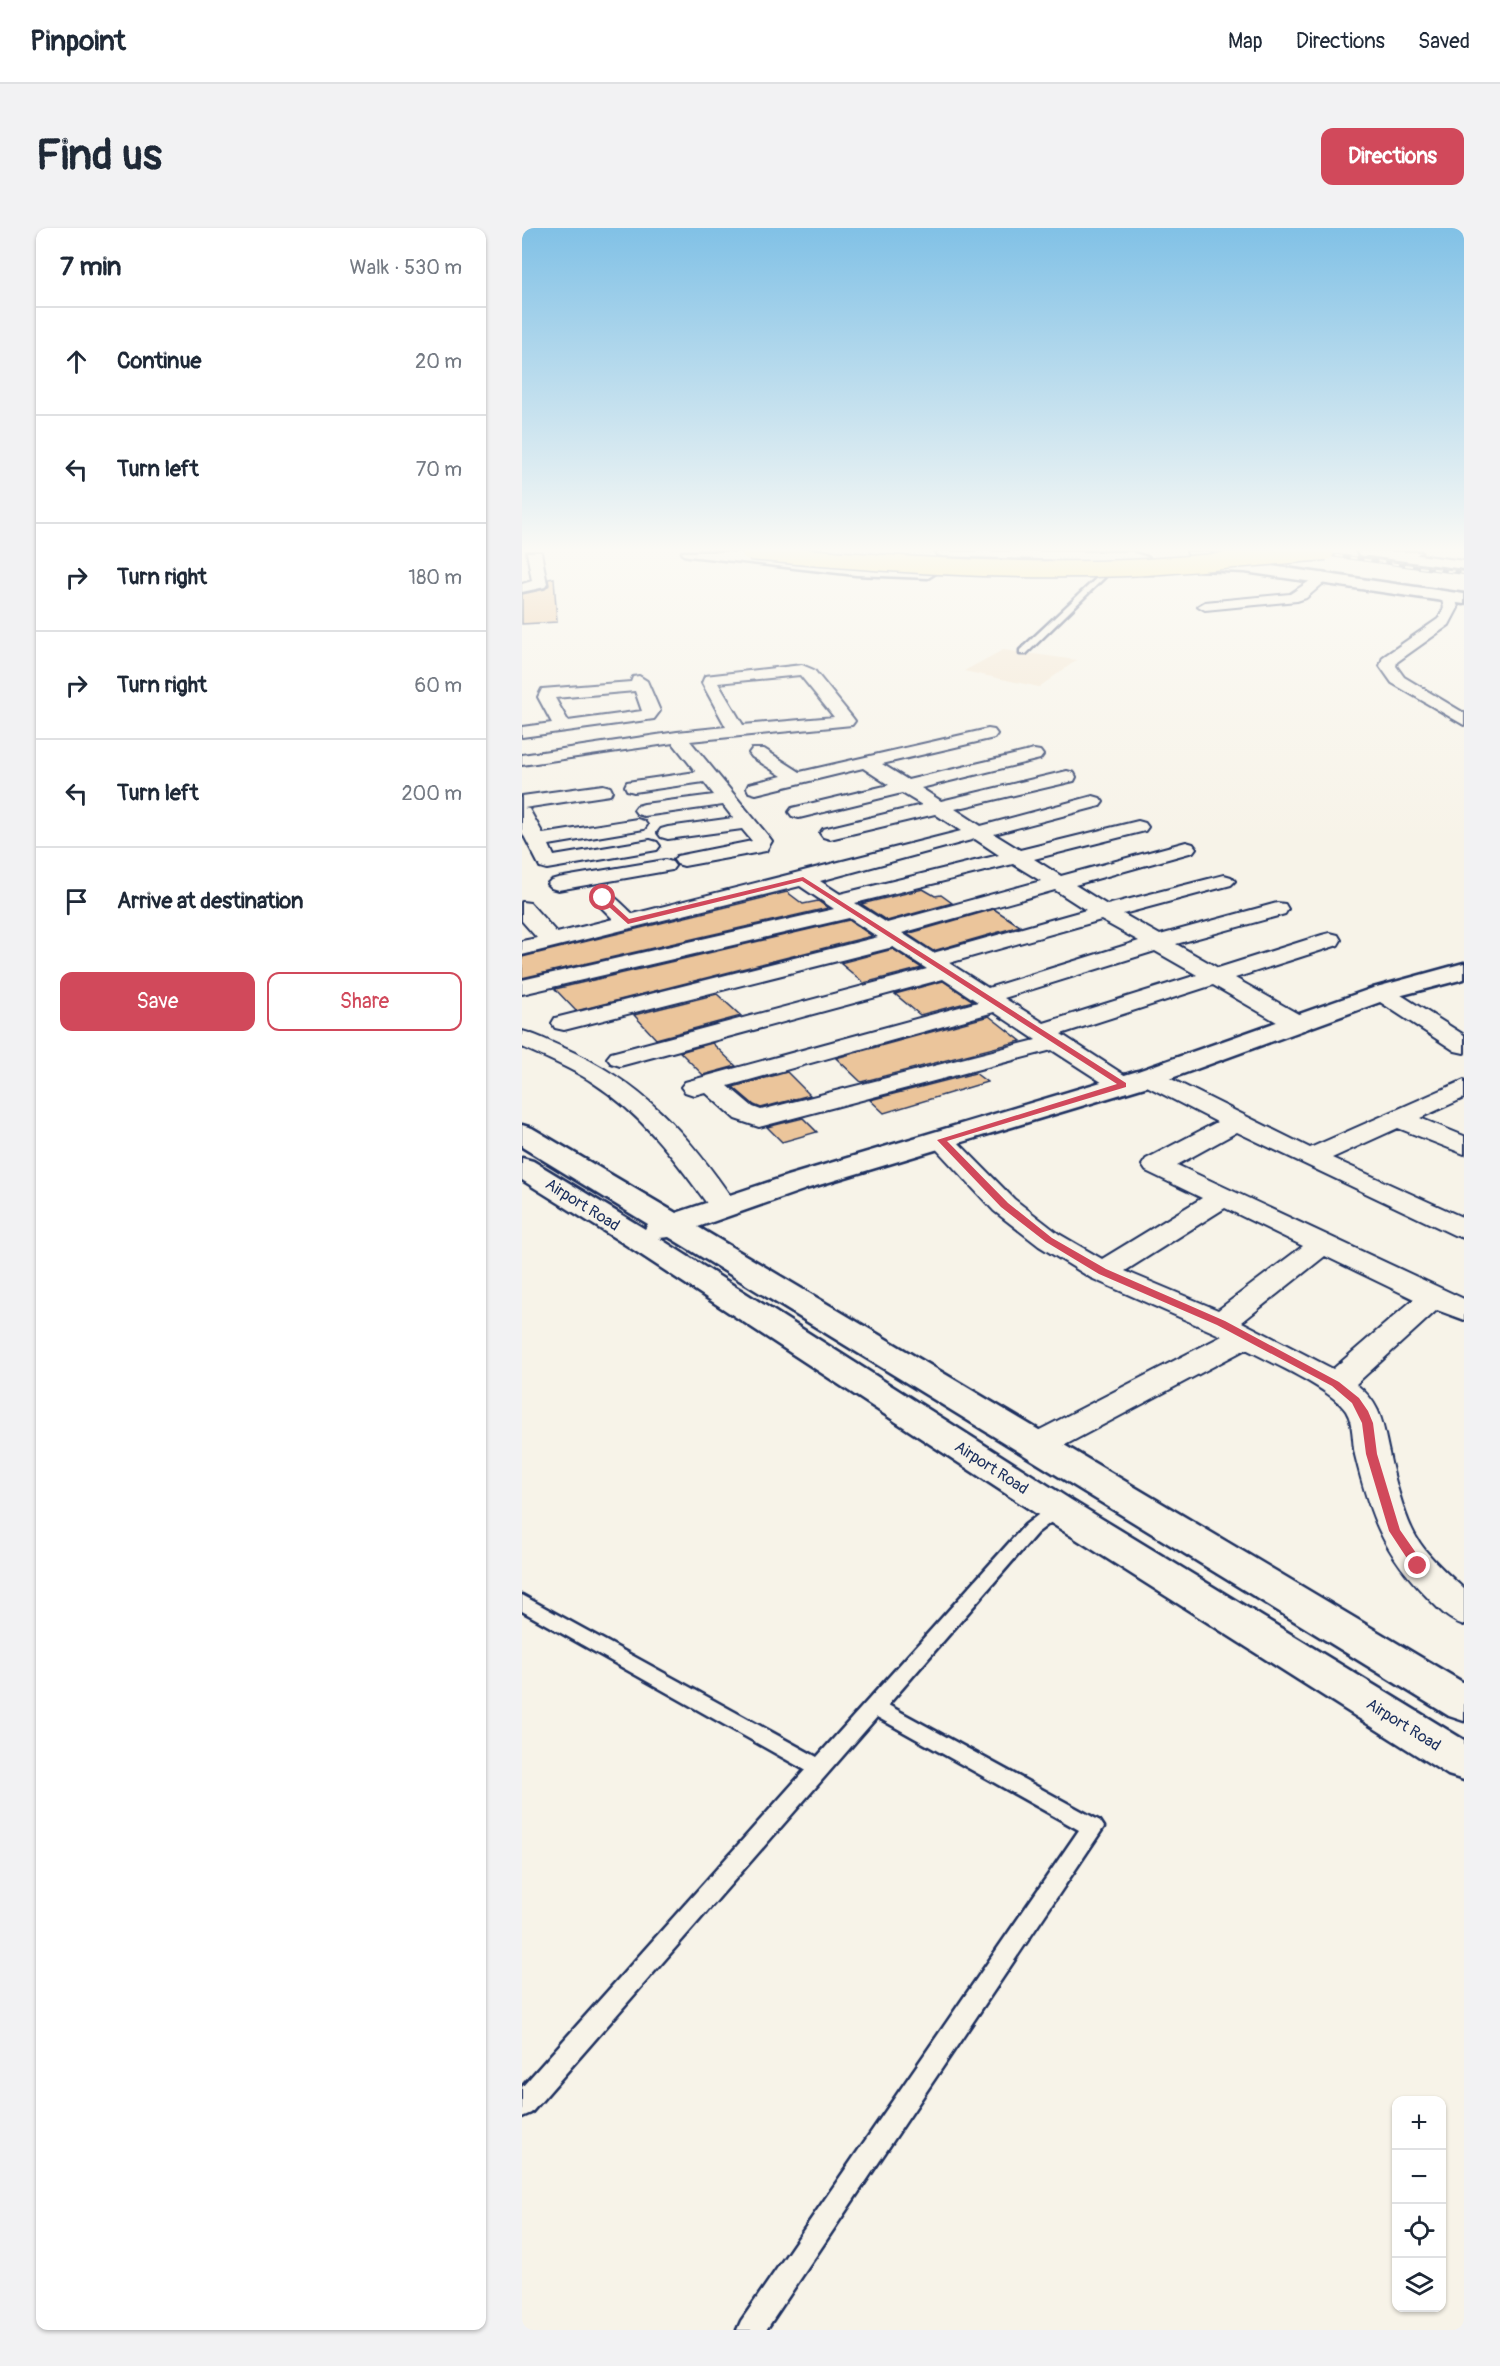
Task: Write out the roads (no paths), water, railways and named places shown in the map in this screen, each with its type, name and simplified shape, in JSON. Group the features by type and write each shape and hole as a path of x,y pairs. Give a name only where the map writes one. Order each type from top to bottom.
{"street":[{"path":"1403,650 1389,660 1388,666 1398,680 1464,720"},
{"path":"522,760 677,737 737,731 791,734 846,721 808,673 798,670 711,679 710,683 737,731"},
{"path":"522,732 563,727 651,713 640,684 546,688 546,697 563,727"},
{"path":"796,689 818,686"},
{"path":"718,697 740,695"},
{"path":"808,705 831,703"},
{"path":"728,714 751,711"},
{"path":"756,788 988,734"},
{"path":"525,817 561,888 759,847 762,841 748,822 677,737"},
{"path":"620,763 690,753"},
{"path":"758,753 797,778"},
{"path":"799,812 1034,755"},
{"path":"866,762 1104,912 1298,1024"},
{"path":"634,786 708,776"},
{"path":"830,833 1067,777"},
{"path":"522,802 603,791"},
{"path":"537,841 728,799"},
{"path":"522,948 803,879 1094,802"},
{"path":"525,817 550,819"},
{"path":"668,833 748,822"},
{"path":"522,987 845,906 1016,857 1138,826"},
{"path":"547,862 650,846"},
{"path":"564,1023 889,935 1057,883 1186,848"},
{"path":"803,879 1049,1037 1136,1081 1236,1122 1464,1228"},
{"path":"620,1058 938,966 1104,912 1224,881"},
{"path":"603,898 628,922"},
{"path":"522,908 551,940"},
{"path":"1277,909 1157,943 992,1000 700,1086 744,1113 759,1119 1049,1037 1217,977 1330,940"},
{"path":"637,1238 798,1182 1136,1081 1382,993 1464,971"},
{"path":"1382,993 1464,1046"},
{"path":"522,1038 602,1077 638,1105 679,1146 724,1208"},
{"path":"1310,1158 1464,1088"},
{"path":"1397,1118 1464,1146"},
{"path":"1236,1122 1155,1165 1464,1311"},
{"path":"522,1134 675,1224 1464,1704"},
{"path":"941,1140 1005,1205 1049,1240 1102,1272 1234,1330 1336,1384 1355,1400 1363,1411 1367,1423 1372,1454 1395,1531 1418,1566 1464,1611"},
{"name":"Airport Road","path":"522,1167 637,1238 1056,1509 1464,1762"},
{"path":"1102,1272 1223,1197"},
{"path":"1038,1445 1234,1330 1323,1244"},
{"path":"1336,1384 1434,1297"}],"lane":[{"path":"522,2105 1031,1529 1056,1509"},
{"path":"522,1602 820,1769"},
{"path":"750,2330 1094,1827 875,1707"}]}
